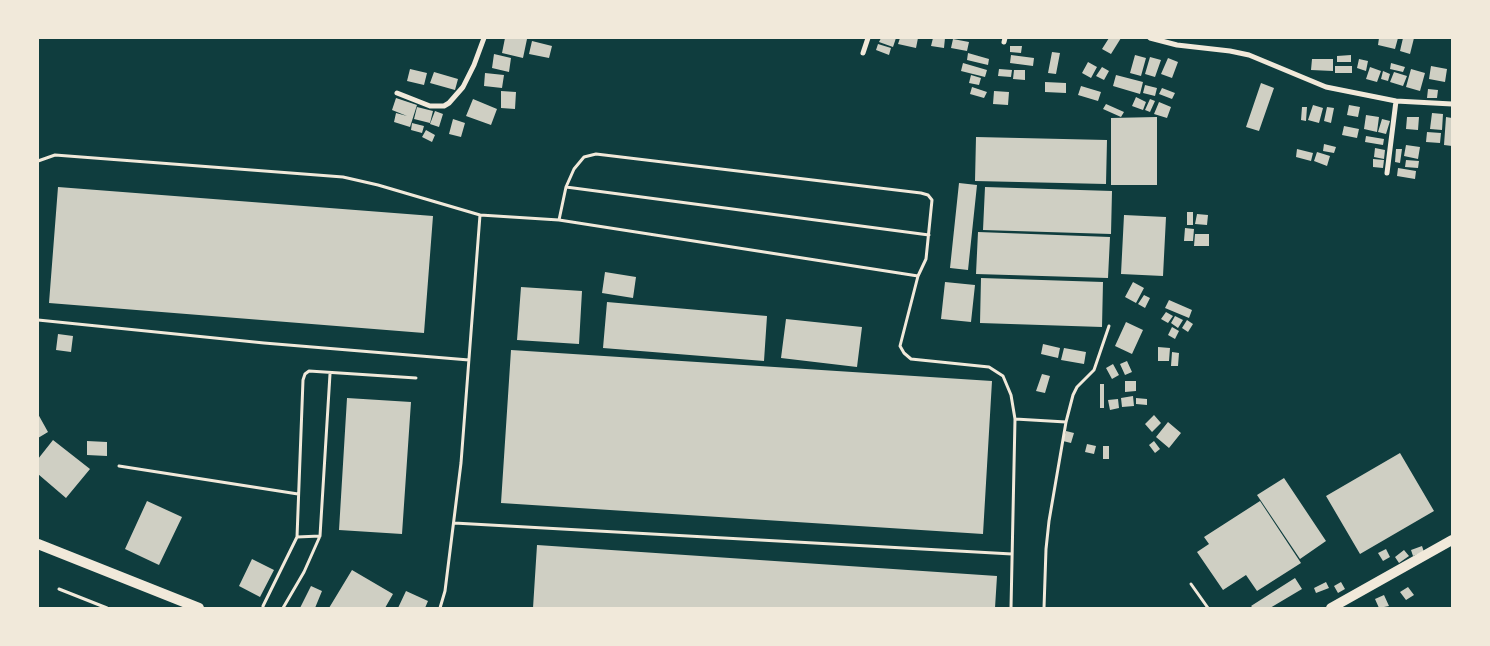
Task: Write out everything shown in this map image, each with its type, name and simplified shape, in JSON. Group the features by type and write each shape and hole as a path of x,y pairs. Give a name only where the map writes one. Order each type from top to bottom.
{"main road":[{"path":"1331,608 1452,540"},
{"path":"38,544 199,608"}],"street":[{"path":"397,93 430,106 444,106 449,103 463,88 484,38"},
{"path":"863,53 868,38"},
{"path":"1150,38 1177,45 1239,52 1319,85 1396,101 1452,104"},
{"path":"1387,173 1396,101"}],"lane":[{"path":"559,220 566,187 574,168 584,157 596,154 928,195 932,200 926,259 918,276 900,346 911,359 989,367 1002,376 1011,396 1015,419 1011,608"},
{"path":"38,161 55,155 342,177 378,185 480,215 559,220 918,276"},
{"path":"566,187 929,235"},
{"path":"440,608 445,591 461,463 480,215"},
{"path":"38,320 264,343 469,360"},
{"path":"1044,608 1049,521 1066,422 1073,395 1077,387 1094,370 1109,326"},
{"path":"263,608 297,537 303,380 305,374 309,372 416,378"},
{"path":"283,608 304,572 320,536 330,374"},
{"path":"1015,419 1066,422"},
{"path":"119,466 298,494"},
{"path":"454,523 1012,554"},
{"path":"297,537 320,536"},
{"path":"1191,584 1208,608"},
{"path":"59,589 107,608"}],"building":[{"path":"505,38 527,39 523,58 502,53"},
{"path":"881,38 896,38 893,47 879,42"},
{"path":"900,38 918,38 916,48 898,44"},
{"path":"933,38 945,38 944,48 931,46"},
{"path":"1109,38 1121,38 1111,54 1102,49"},
{"path":"1379,38 1398,38 1395,49 1378,45"},
{"path":"1403,38 1414,38 1410,54 1400,51"},
{"path":"953,39 969,42 967,51 951,48"},
{"path":"532,41 552,46 549,58 529,54"},
{"path":"878,44 891,48 889,55 876,50"},
{"path":"1010,46 1022,46 1021,53 1010,52"},
{"path":"1052,52 1060,53 1056,74 1048,73"},
{"path":"968,53 989,59 988,65 967,60"},
{"path":"494,54 511,58 509,72 492,68"},
{"path":"1011,55 1034,58 1033,66 1010,63"},
{"path":"1135,55 1146,58 1141,76 1130,73"},
{"path":"1351,55 1351,62 1337,62 1337,56"},
{"path":"1150,57 1161,60 1155,77 1145,74"},
{"path":"1168,58 1178,62 1172,78 1161,74"},
{"path":"1312,59 1333,59 1333,71 1311,70"},
{"path":"1359,59 1368,61 1366,71 1357,68"},
{"path":"1088,62 1097,67 1091,78 1082,73"},
{"path":"963,63 987,70 985,77 961,71"},
{"path":"1391,63 1405,67 1403,72 1390,69"},
{"path":"1335,66 1352,66 1352,73 1335,73"},
{"path":"1431,66 1447,69 1445,82 1429,79"},
{"path":"1102,67 1109,71 1104,80 1096,76"},
{"path":"1370,67 1381,71 1377,82 1366,79"},
{"path":"410,69 427,73 424,85 407,81"},
{"path":"999,69 1012,70 1011,77 998,76"},
{"path":"1411,69 1425,73 1420,91 1406,87"},
{"path":"1014,70 1025,70 1025,80 1013,79"},
{"path":"1383,71 1390,74 1388,81 1381,79"},
{"path":"434,72 458,79 455,90 430,83"},
{"path":"1394,72 1407,76 1403,86 1390,82"},
{"path":"485,73 504,75 502,88 484,86"},
{"path":"971,75 981,78 979,85 969,83"},
{"path":"1116,75 1143,82 1140,94 1113,86"},
{"path":"1045,82 1066,83 1066,93 1045,92"},
{"path":"1261,83 1274,88 1259,131 1246,127"},
{"path":"1145,85 1157,88 1155,96 1143,93"},
{"path":"1081,86 1101,92 1098,101 1078,95"},
{"path":"972,87 987,92 984,98 970,94"},
{"path":"1162,88 1175,93 1172,99 1159,94"},
{"path":"1428,89 1438,90 1437,98 1427,98"},
{"path":"501,91 516,92 515,109 501,108"},
{"path":"994,91 1009,92 1008,105 993,104"},
{"path":"1136,97 1146,102 1143,110 1132,106"},
{"path":"396,98 417,105 410,127 394,122 396,113 407,116 392,110"},
{"path":"473,99 497,109 491,125 466,116"},
{"path":"1150,99 1155,101 1150,112 1145,110"},
{"path":"1159,102 1171,107 1167,118 1154,114"},
{"path":"1106,104 1124,112 1121,117 1103,109"},
{"path":"1313,105 1323,108 1319,123 1308,120"},
{"path":"1349,105 1360,107 1358,117 1347,115"},
{"path":"417,107 433,111 430,123 414,119"},
{"path":"1302,107 1307,107 1306,121 1301,120"},
{"path":"1327,107 1334,108 1331,123 1324,121"},
{"path":"435,111 443,114 439,127 430,124"},
{"path":"1432,113 1443,114 1442,130 1430,129"},
{"path":"1366,115 1379,117 1377,132 1364,129"},
{"path":"1157,117 1157,185 1111,185 1111,118"},
{"path":"1407,117 1419,117 1418,130 1406,129"},
{"path":"1446,117 1452,118 1452,146 1444,145"},
{"path":"453,119 465,123 461,137 449,134"},
{"path":"1382,119 1390,121 1386,134 1378,132"},
{"path":"412,123 424,126 422,133 411,130"},
{"path":"1344,126 1359,129 1357,138 1342,135"},
{"path":"426,130 435,135 432,142 422,137"},
{"path":"1427,132 1441,133 1440,143 1426,142"},
{"path":"1366,136 1384,139 1383,145 1365,142"},
{"path":"976,137 1107,140 1106,184 975,181"},
{"path":"1324,144 1336,147 1334,153 1323,151"},
{"path":"1406,145 1420,147 1418,159 1404,156"},
{"path":"1375,148 1385,150 1384,159 1374,157"},
{"path":"1297,149 1313,153 1311,161 1296,157"},
{"path":"1396,149 1402,149 1400,163 1395,162"},
{"path":"1317,152 1330,156 1327,166 1314,161"},
{"path":"1373,159 1384,160 1383,168 1373,167"},
{"path":"1406,160 1419,161 1418,168 1405,167"},
{"path":"1398,168 1416,171 1415,179 1397,176"},
{"path":"959,183 977,185 968,270 950,268"},
{"path":"58,187 433,216 424,333 49,303"},
{"path":"985,187 1112,191 1111,234 983,230"},
{"path":"1187,212 1193,212 1193,225 1187,225"},
{"path":"1197,214 1208,215 1207,225 1195,224"},
{"path":"1124,215 1166,217 1163,276 1121,274"},
{"path":"1185,228 1194,229 1193,241 1184,241"},
{"path":"978,232 1110,237 1108,278 976,274"},
{"path":"1195,234 1209,234 1209,246 1194,246"},
{"path":"605,272 636,277 633,298 602,293"},
{"path":"981,278 1103,282 1102,327 980,323"},
{"path":"945,282 975,285 971,322 941,319"},
{"path":"1133,282 1144,288 1136,303 1125,297"},
{"path":"521,287 582,291 579,344 517,340"},
{"path":"1144,295 1150,298 1145,308 1138,304"},
{"path":"1169,300 1192,310 1189,318 1165,308"},
{"path":"607,302 767,316 764,361 603,348"},
{"path":"1166,312 1173,316 1168,323 1161,319"},
{"path":"1175,316 1183,320 1178,328 1171,323"},
{"path":"786,319 862,327 857,367 781,358"},
{"path":"1187,320 1193,324 1188,332 1182,328"},
{"path":"1126,322 1143,330 1132,354 1115,346"},
{"path":"1172,327 1179,331 1175,339 1168,335"},
{"path":"58,334 73,336 71,352 56,350"},
{"path":"1043,344 1060,348 1058,358 1041,354"},
{"path":"1158,347 1170,348 1169,361 1158,361"},
{"path":"1064,348 1086,352 1084,364 1061,360"},
{"path":"511,350 992,381 983,534 501,503"},
{"path":"1172,352 1179,353 1178,366 1171,366"},
{"path":"1127,361 1132,372 1125,375 1120,364"},
{"path":"1113,364 1119,375 1112,379 1106,368"},
{"path":"1042,374 1050,376 1045,393 1036,391"},
{"path":"1125,381 1136,381 1136,391 1125,392"},
{"path":"1100,384 1104,384 1104,408 1100,408"},
{"path":"1133,396 1134,406 1122,407 1121,398"},
{"path":"347,398 411,402 402,534 339,530"},
{"path":"1136,398 1147,399 1147,405 1136,404"},
{"path":"1118,399 1119,408 1110,410 1108,400"},
{"path":"38,414 48,432 38,438"},
{"path":"1154,415 1161,423 1152,432 1145,424"},
{"path":"1168,422 1181,433 1169,448 1156,437"},
{"path":"1066,431 1074,433 1071,443 1063,441"},
{"path":"53,440 90,469 66,498 38,474 38,459"},
{"path":"87,441 107,442 107,456 87,455"},
{"path":"1154,441 1160,449 1155,453 1149,445"},
{"path":"1087,444 1096,446 1094,454 1085,452"},
{"path":"1103,446 1109,446 1109,459 1103,459"},
{"path":"1400,453 1434,511 1360,554 1326,496"},
{"path":"1284,478 1326,541 1300,559 1257,495"},
{"path":"147,501 182,517 159,565 125,549"},
{"path":"1260,501 1301,563 1257,591 1246,575 1223,590 1197,552 1209,544 1204,537"},
{"path":"537,545 997,576 995,608 533,608"},
{"path":"1422,546 1424,552 1413,556 1411,550"},
{"path":"1386,549 1390,557 1383,561 1378,553"},
{"path":"1404,550 1409,556 1399,563 1395,557"},
{"path":"252,559 274,570 260,597 239,586"},
{"path":"352,570 393,594 385,608 329,608"},
{"path":"1295,578 1302,589 1270,608 1253,608 1251,606"},
{"path":"1326,582 1329,588 1316,593 1314,588"},
{"path":"1341,582 1345,589 1338,593 1334,586"},
{"path":"311,586 322,591 315,608 300,608"},
{"path":"1408,587 1414,595 1406,600 1400,592"},
{"path":"406,591 428,601 425,608 398,608"},
{"path":"1384,595 1389,606 1379,608 1375,599"}]}
